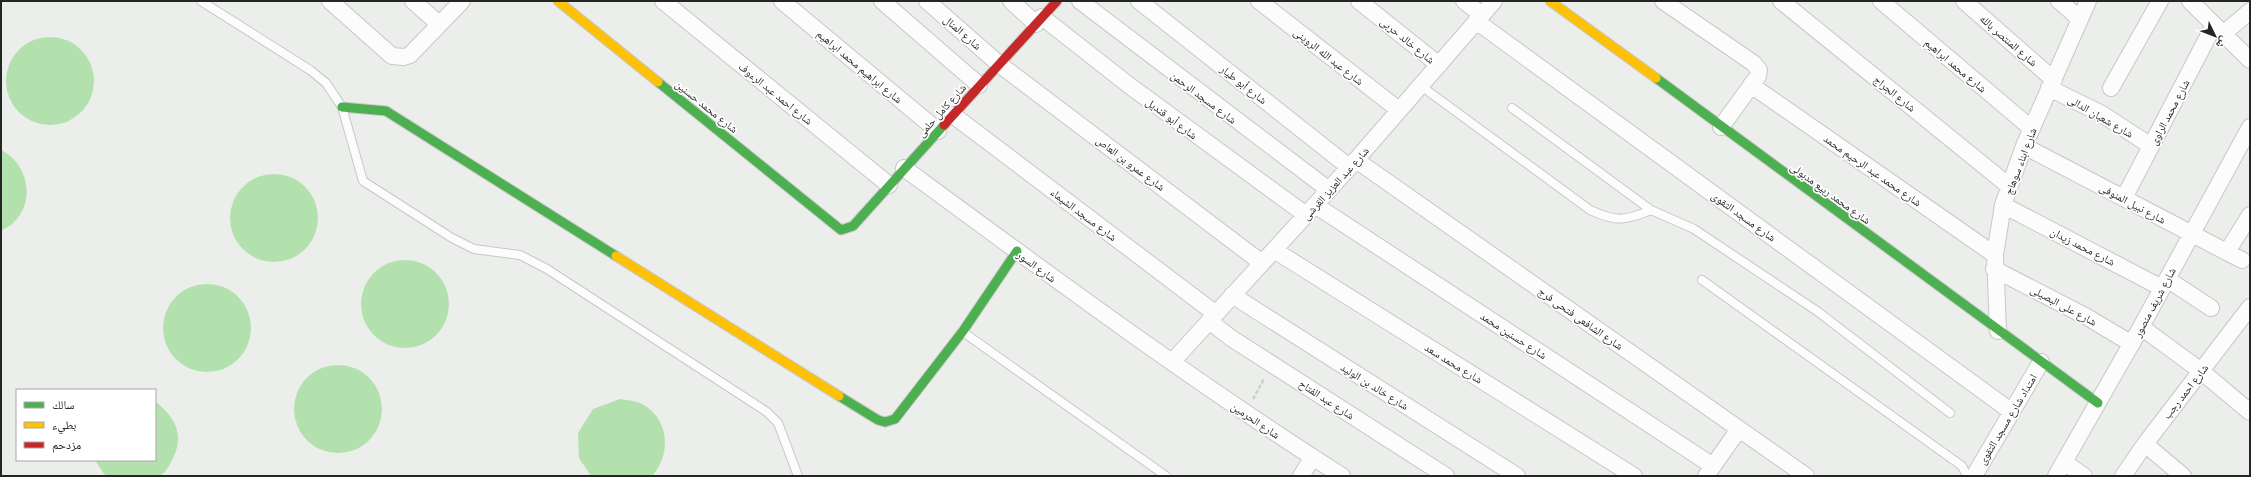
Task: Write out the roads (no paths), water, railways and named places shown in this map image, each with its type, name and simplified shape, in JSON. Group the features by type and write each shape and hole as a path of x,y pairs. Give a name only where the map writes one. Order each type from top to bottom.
{"street":[{"path":"330,1 392,56 404,57 410,55 462,1"},
{"path":"413,1 439,24"},
{"name":"شارع محمد حسنين","path":"558,1 841,230"},
{"name":"شارع احمد عبد الرءوف","path":"663,1 889,185"},
{"name":"شارع ابراهيم محمد ابراهيم","path":"782,1 938,131"},
{"path":"882,1 980,85"},
{"name":"شارع المنال","path":"927,1 999,64"},
{"name":"شارع أبو قنديل","path":"1011,1 1162,110 1310,210"},
{"name":"شارع كامل حلمى","path":"841,230 845,230 853,226 1057,1"},
{"name":"شارع مسجد الرحمن","path":"1080,1 1329,190"},
{"name":"شارع أبو طيار","path":"1139,1 1353,163"},
{"name":"شارع عبد الله الروينى","path":"1259,1 1399,110"},
{"name":"شارع خالد حربى","path":"1359,1 1438,65"},
{"name":"شارع مسجد التقوى","path":"1464,1 1479,18 2012,412"},
{"name":"شارع عبد العزيز القرشى","path":"1172,362 1329,190 1494,1"},
{"name":"شارع محمد ربيع مدبولى","path":"1550,1 2098,403"},
{"path":"1663,1 1753,63 1759,70 1758,76 1721,127"},
{"name":"شارع الجراج","path":"1781,1 2008,186"},
{"name":"شارع محمد ابراهيم","path":"1881,1 2032,129"},
{"name":"شارع المنتصر بالله","path":"1964,1 2051,84"},
{"path":"2059,1 2080,20"},
{"name":"شارع ابناء سوهاج","path":"1998,331 1994,262 2003,205 2008,186 2088,1"},
{"path":"2111,88 2160,1"},
{"path":"2190,1 2250,60"},
{"path":"2219,30 2250,11"},
{"name":"شارع محمد الراوى","path":"2124,198 2151,146 2219,30"},
{"name":"شارع عمرو بن العاص","path":"999,64 1262,263"},
{"name":"شارع شعبان الدالى","path":"2051,84 2102,114 2151,146"},
{"name":"شارع محمد عبد الرحيم محمد","path":"1751,85 1994,262"},
{"path":"342,107 379,109 386,111 878,420 885,422 895,419 963,331 1017,251"},
{"name":"شارع مسجد الشيماء","path":"953,115 1212,317"},
{"name":"شارع شريف منصور","path":"2056,476 2132,344 2250,127"},
{"name":"شارع نبيل المنوفى","path":"2024,146 2242,260"},
{"name":"شارع الشافعى فتحى فرج","path":"1353,163 1806,476"},
{"name":"شارع السور","path":"904,168 1172,362"},
{"name":"شارع محمد زيدان","path":"2003,205 2165,283 2211,308"},
{"name":"شارع حسنين محمد","path":"1310,210 1710,471"},
{"path":"2227,252 2250,215"},
{"name":"شارع محمد سعد","path":"1274,250 1634,476"},
{"name":"شارع على البصيلى","path":"1994,262 2132,344"},
{"name":"شارع خالد بن الوليد","path":"1232,296 1517,476"},
{"name":"شارع احمد رجب","path":"2123,476 2145,444 2250,307"},
{"name":"شارع عبد الفتاح","path":"1212,317 1272,364 1446,476"},
{"path":"2141,327 2247,404"},
{"name":"شارع الحرمين","path":"1172,362 1244,413 1342,476"},
{"name":"امتداد شارع مسجد التقوى","path":"1974,476 2041,362"},
{"path":"1710,471 1739,429"},
{"path":"2145,444 2183,476"},
{"path":"1301,476 1313,457"},
{"path":"2064,462 2084,476"}],"lane":[{"path":"201,1 310,70 326,83 342,107 363,181 452,238 474,249 520,255 547,270 767,412 778,423 798,476"},
{"path":"1421,86 1590,210 1616,220 1628,220 1650,210"},
{"path":"1512,108 1650,210 1694,229 1817,311 1950,413"},
{"path":"1702,280 1962,466 1967,476"},
{"path":"963,331 1166,476"}]}
